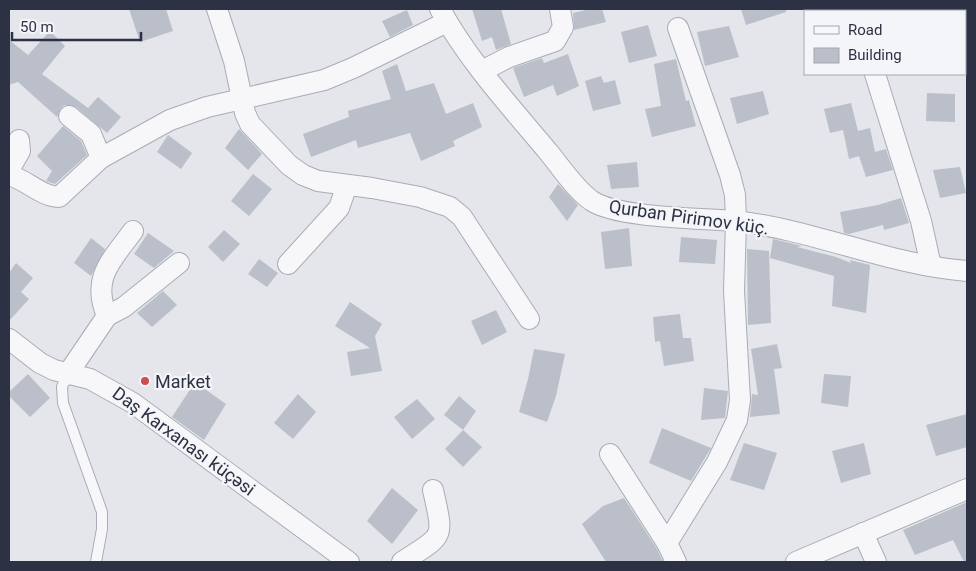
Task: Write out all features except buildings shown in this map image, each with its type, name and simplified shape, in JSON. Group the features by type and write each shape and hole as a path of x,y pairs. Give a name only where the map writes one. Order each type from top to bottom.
{"street":[{"path":"217,9 234,61 245,113 250,124 289,164 303,175 318,182 420,197 450,207 462,217 529,319"},
{"path":"482,71 509,57 555,41 563,27 560,9"},
{"path":"9,176 20,178 49,196 58,197 101,158 170,120 207,107 324,80 353,68 444,15"},
{"name":"Qurban Pirimov küç.","path":"444,15 482,71 591,200 614,210 762,225 931,266 967,271"},
{"path":"667,543 717,462 737,420 740,400 734,291 735,195 730,175 678,28"},
{"path":"875,75 919,212 931,266"},
{"path":"69,116 91,134 101,158"},
{"path":"9,170 20,151 19,140"},
{"path":"288,264 339,208 347,185"},
{"path":"107,316 100,299 101,280 108,264 133,231"},
{"path":"67,375 107,316 124,307 179,263"},
{"name":"Daş Karxanası küçəsi","path":"9,339 40,363 67,375 90,379 133,403 349,562"},
{"path":"610,454 667,543 676,562"},
{"path":"796,562 967,489"},
{"path":"402,562 433,542 440,533 440,523 433,490"},
{"path":"862,533 876,562"}],"lane":[{"path":"67,375 62,388 63,402 102,512 102,529 96,562"}],"place":[{"name":"Market","path":"145,381"}]}
